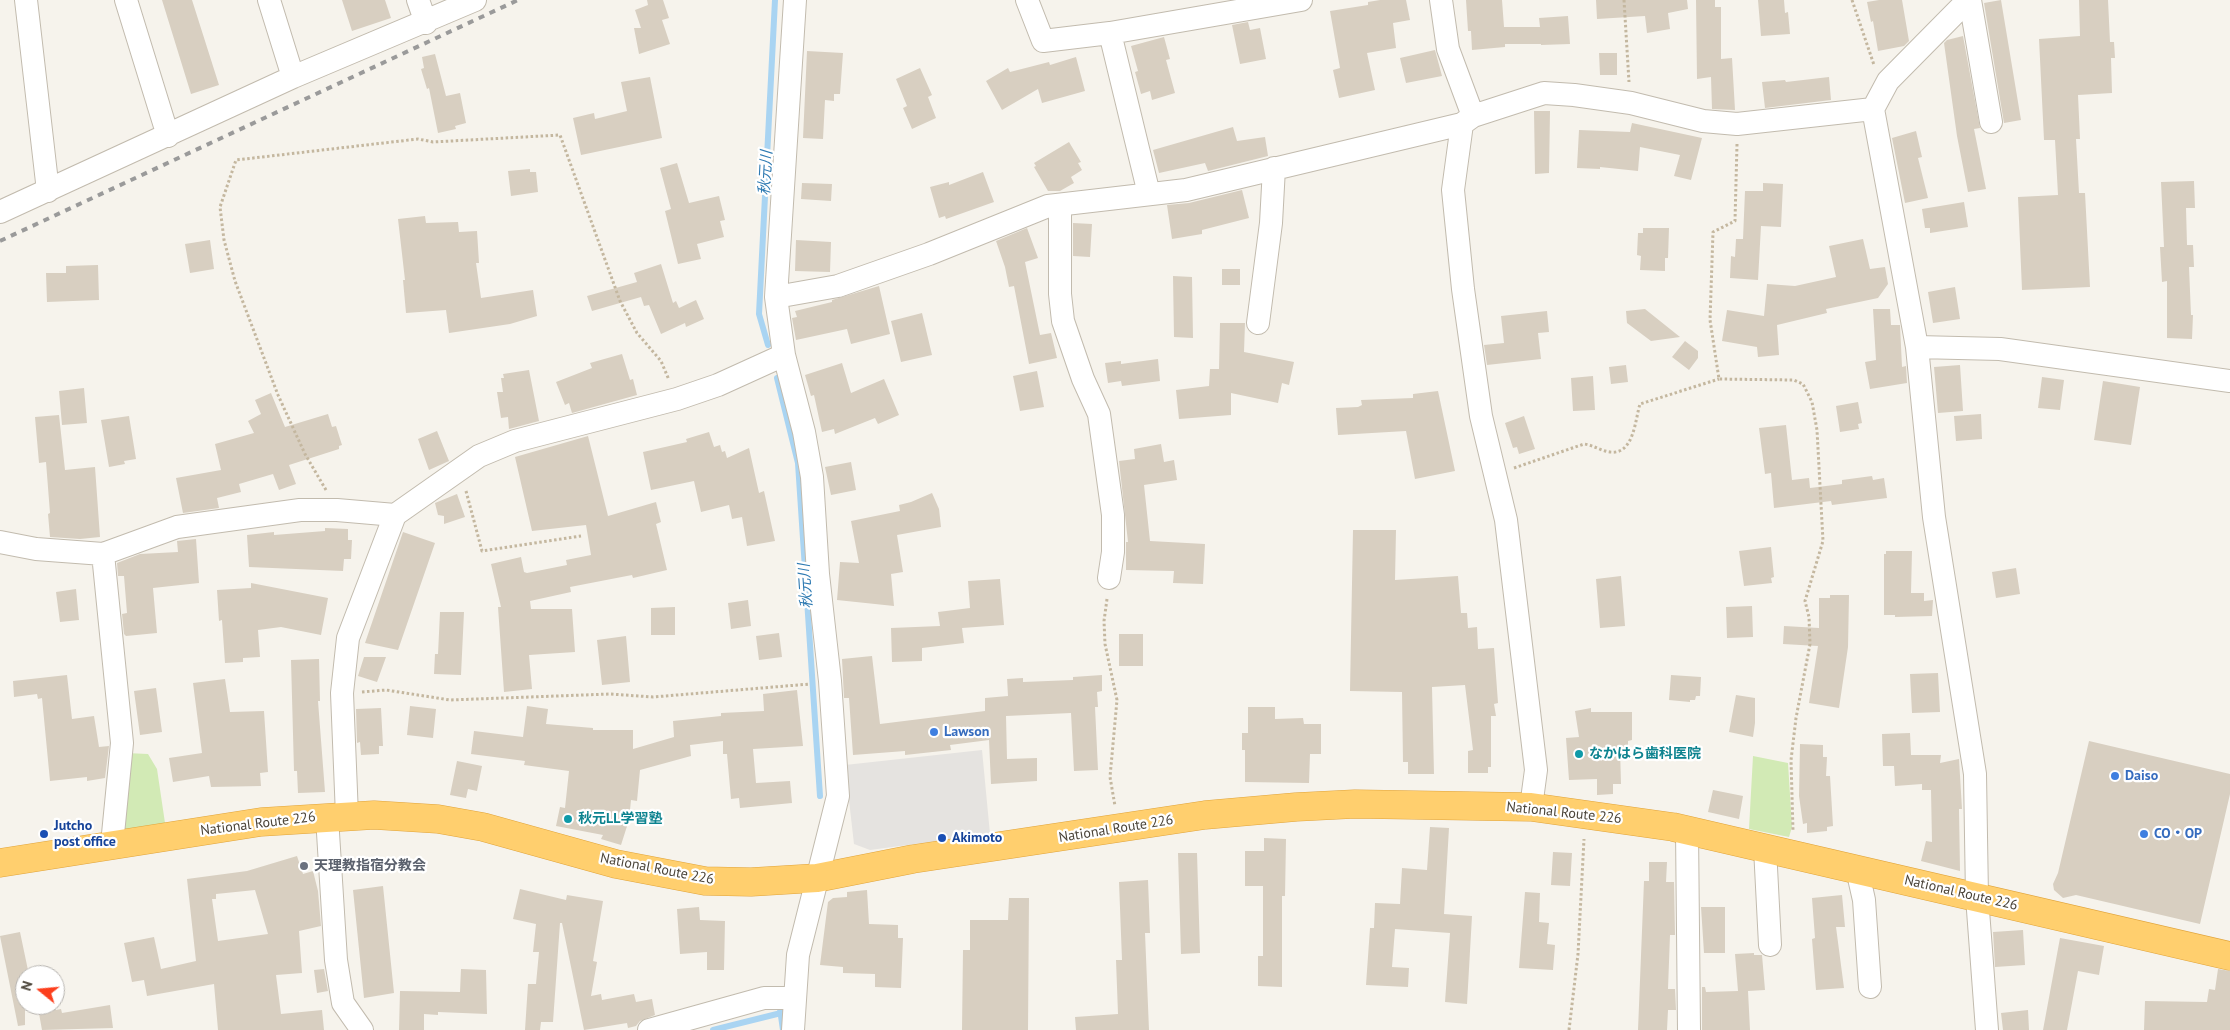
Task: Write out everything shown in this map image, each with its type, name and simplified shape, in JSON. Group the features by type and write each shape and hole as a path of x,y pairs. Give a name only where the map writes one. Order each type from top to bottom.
{"highway":[{"name":"National Route 226","path":"0,863 261,822 374,815 438,819 483,827 616,864 705,881 751,882 817,878 913,859 1205,815 1355,804 1531,807 1586,813 1687,830 2230,956"}],"street":[{"path":"26,0 48,191"},
{"path":"126,0 168,136"},
{"path":"269,0 294,77"},
{"path":"418,0 426,22"},
{"path":"0,212 294,77 475,0"},
{"path":"793,1030 792,998 798,955 838,796 830,681 818,574 812,477 804,432 784,355 776,297 795,0"},
{"path":"1027,0 1043,41 1110,33 1247,4 1301,0"},
{"path":"1441,0 1448,49 1468,120 1453,190 1471,357 1481,416 1497,474 1506,520 1536,770 1531,807"},
{"path":"1969,0 1888,81 1873,109 1917,347 1934,517 1975,774 1977,897 1987,1030"},
{"path":"1969,0 1991,122"},
{"path":"1110,33 1149,194"},
{"path":"776,297 838,286 929,254 1048,206 1186,190 1468,120 1544,93 1631,103 1704,121 1737,124 1873,109"},
{"path":"1258,324 1271,222 1274,168"},
{"path":"1060,205 1060,294 1062,321 1079,370 1099,414 1113,515 1113,552 1109,578"},
{"path":"1917,347 2000,349 2230,381"},
{"path":"362,1030 343,1003 338,969 337,816 342,693 348,638 395,515 479,456 515,441 677,399 718,385 784,355"},
{"path":"0,542 36,549 103,554 178,527 300,510 337,510 395,515"},
{"path":"103,554 122,743 112,844"},
{"path":"1687,830 1689,1030"},
{"path":"1766,848 1770,945"},
{"path":"1857,869 1864,900 1870,987"},
{"path":"649,1030 764,998 792,998"}],"path":[{"path":"1624,0 1631,103"},
{"path":"1852,0 1877,75 1888,81"},
{"path":"1719,379 1710,320 1713,232 1735,221 1737,124"},
{"path":"337,510 306,454 278,395 235,281 224,240 220,207 236,160 418,139 433,142 560,135 620,301 637,332 661,361 677,399"},
{"path":"1497,474 1584,444 1610,452 1624,448 1630,442 1640,404 1719,379 1794,380 1803,384 1812,402 1817,430 1823,541 1805,600 1809,617 1810,644 1796,718 1791,760 1794,854"},
{"path":"460,469 482,551 581,536"},
{"path":"1109,578 1104,621 1105,644 1117,700 1110,777 1118,829"},
{"path":"342,693 386,690 450,700 610,694 653,697 807,685"},
{"path":"1569,1030 1578,954 1586,813"}],"green space":[{"path":"126,753 148,754 157,769 165,823 120,832"},
{"path":"1753,756 1788,763 1792,827 1789,837 1749,829"}],"shaded area":[{"path":"982,750 990,834 870,850 854,844 845,765"}],"building":[{"path":"162,0 192,0 219,85 191,94"},
{"path":"342,0 385,0 391,18 352,31"},
{"path":"647,0 663,0 669,18 662,20 670,44 639,54 634,28 641,28 635,10 648,5"},
{"path":"1406,0 1410,20 1393,23 1396,48 1367,53 1375,90 1339,98 1333,70 1340,68 1330,11 1368,5 1368,2"},
{"path":"1466,0 1502,0 1504,27 1540,27 1539,18 1568,16 1570,44 1505,44 1505,47 1472,50 1471,31 1468,31"},
{"path":"1596,0 1687,0 1688,9 1668,13 1670,29 1647,33 1645,16 1597,19"},
{"path":"1696,0 1715,0 1715,7 1721,7 1721,59 1732,58 1735,110 1712,109 1711,77 1697,79"},
{"path":"1758,0 1784,0 1785,13 1788,12 1790,34 1761,36"},
{"path":"1902,0 1909,41 1904,46 1878,51 1873,21 1871,22 1867,2"},
{"path":"2001,0 2021,120 2004,123 1984,3"},
{"path":"2079,0 2108,0 2110,42 2114,42 2115,58 2111,58 2112,93 2078,95 2080,139 2076,139 2079,193 2085,193 2090,287 2022,290 2018,197 2058,195 2055,140 2044,140 2039,39 2080,36"},
{"path":"1248,22 1250,30 1260,28 1266,59 1240,64 1232,25"},
{"path":"1963,36 1980,128 1974,129 1986,189 1968,192 1957,136 1944,43 1947,40"},
{"path":"1164,37 1170,59 1166,60 1175,93 1152,100 1150,91 1141,94 1135,72 1138,71 1131,46"},
{"path":"1435,50 1442,76 1406,83 1400,58"},
{"path":"807,51 843,53 840,94 834,94 834,101 825,100 823,139 803,138"},
{"path":"1599,53 1617,53 1617,75 1600,75"},
{"path":"435,54 446,96 460,93 466,123 455,126 456,129 438,133 429,88 427,89 421,69 424,68 422,57"},
{"path":"1076,57 1085,91 1042,103 1038,89 1002,110 986,81 1008,68 1010,72 1049,62 1050,65"},
{"path":"920,68 932,95 928,97 936,118 912,129 903,108 907,106 896,79"},
{"path":"650,77 662,138 581,155 573,118 594,113 595,119 627,111 621,82"},
{"path":"1829,77 1831,100 1765,108 1762,82 1785,80 1786,82"},
{"path":"1534,111 1550,111 1549,173 1535,174"},
{"path":"1632,123 1702,138 1691,180 1674,176 1680,155 1640,147 1638,171 1600,167 1600,169 1577,168 1579,130 1630,132"},
{"path":"1233,127 1237,141 1265,137 1268,156 1208,171 1205,163 1159,173 1153,150"},
{"path":"1916,131 1922,157 1918,158 1928,198 1905,203 1892,138"},
{"path":"1069,142 1081,162 1078,163 1082,170 1071,177 1074,183 1060,191 1048,191 1034,167 1036,166 1034,163"},
{"path":"677,163 689,203 719,196 725,220 720,221 724,237 697,244 701,259 678,264 665,211 671,209 660,168"},
{"path":"530,169 530,172 536,172 538,192 511,196 508,171"},
{"path":"983,172 994,202 946,219 945,216 939,218 930,187 949,182 949,185"},
{"path":"2194,181 2195,208 2186,208 2187,245 2193,245 2194,267 2189,267 2191,315 2193,315 2192,339 2167,338 2167,281 2162,282 2160,247 2164,247 2161,182"},
{"path":"802,183 832,184 831,201 801,199"},
{"path":"1763,183 1783,184 1781,227 1761,226 1758,280 1730,278 1731,256 1735,257 1736,239 1743,239 1745,191 1763,191"},
{"path":"1242,190 1249,218 1202,230 1202,234 1172,239 1167,205 1189,203"},
{"path":"1964,202 1968,227 1930,233 1930,228 1925,228 1922,209"},
{"path":"425,216 426,223 458,222 459,232 477,231 479,263 476,263 481,298 533,290 537,316 510,324 449,333 446,310 406,313 403,280 405,280 398,219"},
{"path":"1073,223 1092,224 1090,257 1073,256"},
{"path":"1027,228 1038,258 1025,262 1040,335 1051,333 1057,358 1029,364 1014,286 1009,287 1005,267 996,241"},
{"path":"1643,228 1669,228 1668,258 1665,258 1665,271 1640,270 1641,256 1637,255 1638,233 1643,233"},
{"path":"1863,239 1870,269 1885,267 1888,284 1878,298 1826,309 1827,313 1777,325 1779,355 1758,357 1757,347 1722,341 1727,310 1764,316 1767,284 1795,286 1836,277 1829,246"},
{"path":"210,240 214,269 190,273 185,244"},
{"path":"796,240 831,242 830,272 795,271"},
{"path":"661,264 673,303 676,301 679,308 696,300 704,319 686,327 685,323 661,334 649,305 644,306 641,297 592,311 587,296 637,282 634,273"},
{"path":"98,265 99,300 47,302 46,273 66,273 66,266"},
{"path":"1222,269 1240,269 1240,285 1222,285"},
{"path":"1173,276 1192,277 1193,338 1174,337"},
{"path":"879,286 890,334 851,344 847,329 796,340 792,318 797,317 795,311 832,302 832,300"},
{"path":"1955,287 1960,319 1933,323 1928,292"},
{"path":"1645,309 1680,337 1651,341 1627,323 1626,311"},
{"path":"1873,309 1890,309 1891,325 1900,325 1902,367 1906,366 1907,383 1870,389 1865,362 1876,360"},
{"path":"1547,311 1549,332 1538,333 1541,359 1487,365 1484,345 1504,343 1501,316"},
{"path":"922,313 932,355 901,362 891,321"},
{"path":"1220,323 1245,323 1244,352 1294,362 1289,385 1282,383 1278,403 1231,393 1231,415 1179,419 1176,390 1209,386 1210,369 1219,369"},
{"path":"1685,341 1698,351 1698,358 1689,370 1672,357"},
{"path":"622,354 630,380 633,379 637,395 572,413 569,403 565,405 556,382 592,368 590,363"},
{"path":"1158,359 1160,381 1122,386 1121,381 1108,383 1105,363 1121,361 1121,364"},
{"path":"842,363 851,393 884,379 899,415 878,424 875,418 835,434 834,429 822,432 814,395 811,396 805,375"},
{"path":"1626,365 1628,382 1611,384 1609,367"},
{"path":"1960,365 1963,411 1938,413 1934,367"},
{"path":"529,370 539,421 509,429 508,417 501,418 497,392 503,392 501,378 504,378 503,374"},
{"path":"1037,371 1044,407 1020,411 1013,376"},
{"path":"1593,376 1595,410 1573,411 1571,378"},
{"path":"2042,377 2064,380 2060,410 2038,408"},
{"path":"2103,381 2140,387 2131,445 2094,440"},
{"path":"84,388 87,423 62,425 59,391"},
{"path":"1438,391 1455,471 1415,479 1406,431 1338,435 1336,408 1358,407 1362,405 1361,400 1413,398 1413,394"},
{"path":"271,393 285,427 328,414 332,427 336,426 342,445 339,446 339,449 289,465 296,484 279,490 273,474 239,484 241,492 217,498 219,508 183,513 176,478 221,470 215,444 254,433 248,421 261,414 255,400"},
{"path":"1858,402 1862,423 1858,424 1859,429 1840,432 1836,406"},
{"path":"1981,414 1982,439 1956,441 1954,416"},
{"path":"59,415 65,470 95,467 100,537 80,539 50,537 46,462 39,463 35,417"},
{"path":"129,416 136,459 124,461 125,464 109,467 101,420"},
{"path":"1524,416 1535,449 1519,454 1517,447 1513,448 1505,423"},
{"path":"1786,425 1792,480 1809,478 1810,488 1842,484 1842,480 1872,476 1873,480 1884,478 1887,498 1832,505 1831,501 1774,508 1771,473 1765,474 1759,428"},
{"path":"437,431 449,461 429,470 418,439"},
{"path":"709,432 714,447 720,445 722,452 725,451 727,458 749,448 759,493 764,491 775,541 747,546 742,517 732,519 729,505 701,512 694,481 651,490 643,452 687,442 686,439"},
{"path":"588,436 608,516 656,502 661,522 656,524 667,570 633,578 632,575 570,587 571,592 530,601 531,609 572,609 575,652 529,655 532,689 504,692 498,607 501,607 491,564 521,557 524,572 527,573 567,565 566,560 591,555 586,525 532,531 515,457"},
{"path":"1161,444 1164,462 1174,460 1177,480 1144,485 1150,541 1205,544 1203,584 1173,583 1174,571 1126,570 1126,542 1128,542 1119,461 1135,459 1134,449"},
{"path":"851,462 856,490 831,495 825,467"},
{"path":"932,493 939,509 941,527 897,535 903,572 891,574 894,606 837,600 840,562 859,563 851,521 900,511 899,505"},
{"path":"457,494 465,517 444,524 444,516 438,515 435,503"},
{"path":"325,528 348,529 348,540 352,540 351,559 344,559 343,571 249,567 247,535 274,532 274,535 325,531"},
{"path":"1353,530 1396,530 1395,580 1458,576 1461,613 1467,613 1468,628 1477,627 1478,649 1494,648 1498,703 1494,704 1496,716 1491,716 1491,767 1488,767 1488,773 1468,773 1468,751 1473,750 1465,685 1432,687 1434,774 1408,774 1408,762 1403,762 1402,692 1350,691"},
{"path":"403,532 435,543 398,650 365,643"},
{"path":"196,539 199,583 153,588 157,633 126,636 124,634 122,614 127,613 124,576 118,576 117,563 140,554 178,552 177,541"},
{"path":"1771,547 1774,577 1771,578 1772,583 1744,586 1739,551"},
{"path":"1886,551 1912,551 1911,593 1924,593 1924,601 1933,600 1932,616 1895,617 1895,615 1884,615 1884,554 1886,554"},
{"path":"2016,568 2020,594 1996,598 1992,572"},
{"path":"1621,576 1625,626 1600,628 1596,579"},
{"path":"1000,579 1004,625 962,628 964,643 922,648 922,661 892,662 891,628 940,626 938,612 970,608 968,581"},
{"path":"251,583 328,598 321,635 281,627 258,630 260,657 243,658 243,662 225,663 222,620 219,621 217,590 251,588"},
{"path":"76,589 79,620 60,622 56,592"},
{"path":"1830,595 1849,595 1848,647 1839,708 1809,703 1818,646 1783,644 1784,626 1819,628 1819,598 1830,598"},
{"path":"748,600 751,626 731,629 728,603"},
{"path":"1752,606 1753,637 1727,638 1726,607"},
{"path":"675,607 675,635 651,635 651,608"},
{"path":"440,612 464,612 461,675 434,674 435,654 438,654"},
{"path":"779,633 782,657 759,660 756,636"},
{"path":"1119,634 1143,634 1143,666 1119,666"},
{"path":"626,636 630,682 602,685 597,640"},
{"path":"872,656 880,724 985,711 985,698 1008,696 1007,679 1023,678 1023,682 1073,680 1073,677 1102,675 1102,691 1097,692 1098,707 1095,707 1098,770 1074,771 1071,713 1006,716 1007,759 1037,758 1037,781 991,784 989,740 950,745 951,750 905,755 905,751 853,755 849,698 844,698 842,659"},
{"path":"364,657 386,657 377,682 358,676"},
{"path":"319,659 320,701 318,701 325,792 298,793 297,771 294,771 291,660"},
{"path":"1938,673 1940,712 1912,713 1910,674"},
{"path":"67,675 72,719 94,716 99,747 109,746 105,778 87,781 87,777 50,781 42,698 38,699 37,694 14,697 13,681"},
{"path":"1671,675 1701,677 1700,696 1696,696 1695,700 1690,700 1690,702 1669,700"},
{"path":"225,679 230,712 264,711 268,772 260,773 261,786 211,787 209,776 173,782 169,758 202,753 193,683"},
{"path":"156,688 162,732 140,735 134,691"},
{"path":"797,690 803,746 753,749 756,783 790,781 792,803 740,808 739,798 731,799 727,754 723,754 723,741 690,745 691,756 640,770 637,801 631,800 629,820 621,845 601,839 603,835 556,826 560,807 565,808 569,771 524,765 525,761 471,754 474,731 523,737 527,706 548,709 546,724 593,728 593,730 633,730 633,749 674,737 673,721 721,716 721,713 764,711 763,694"},
{"path":"1736,695 1755,698 1753,737 1729,732"},
{"path":"410,706 436,709 433,738 407,735"},
{"path":"1248,707 1275,707 1275,719 1303,718 1304,724 1321,724 1321,754 1310,754 1309,783 1245,782 1245,750 1242,750 1242,733 1248,733"},
{"path":"381,708 383,746 379,746 379,754 361,755 360,742 357,743 356,709"},
{"path":"1591,708 1591,712 1632,712 1632,740 1628,741 1628,748 1620,748 1621,784 1613,784 1613,794 1597,795 1597,779 1569,780 1566,738 1579,737 1575,711"},
{"path":"1910,733 1911,755 1941,755 1940,763 1959,759 1962,809 1959,809 1960,871 1921,861 1926,841 1932,842 1931,790 1922,790 1922,784 1895,786 1894,766 1883,766 1882,734"},
{"name":"CO・OP","path":"2089,741 2230,774 2230,794 2200,924 2076,895 2063,898 2054,890 2053,884 2058,873"},
{"path":"1800,744 1823,745 1823,757 1827,757 1826,776 1830,776 1833,826 1827,827 1827,831 1807,833 1807,823 1803,824 1799,796"},
{"path":"457,761 482,766 477,791 468,789 466,798 450,795"},
{"path":"1713,790 1743,796 1739,819 1708,812"},
{"path":"1430,827 1449,828 1444,914 1472,916 1467,1004 1445,1002 1450,933 1395,929 1392,967 1409,968 1408,987 1366,985 1370,928 1374,928 1375,903 1400,904 1402,868 1427,870"},
{"path":"1264,838 1286,839 1285,896 1282,896 1282,987 1258,986 1258,956 1263,956 1263,886 1245,886 1245,851 1264,851"},
{"path":"1553,852 1572,853 1570,886 1551,885"},
{"path":"1178,853 1197,853 1200,953 1181,954"},
{"path":"297,856 303,874 313,871 318,891 321,926 299,931 302,973 276,975 281,1014 322,1010 324,1030 218,1030 214,984 147,996 144,980 132,982 124,943 154,937 161,969 196,961 187,879 247,871","holes":["255,890 268,934 218,941 212,899 216,899 216,894"]},
{"path":"1649,862 1667,862 1666,882 1674,882 1675,935 1670,935 1668,989 1675,989 1676,1010 1668,1010 1667,1030 1638,1030 1644,881 1649,881"},
{"path":"1148,880 1150,933 1145,933 1149,1030 1076,1030 1075,1017 1118,1014 1116,960 1122,960 1119,882"},
{"path":"383,886 394,993 364,998 353,890"},
{"path":"520,889 566,900 567,895 603,901 593,961 597,962 591,996 601,994 602,1000 634,994 636,1002 652,999 655,1015 640,1021 636,1026 628,1028 627,1023 584,1030 562,923 560,923 553,1022 541,1022 540,1030 525,1030 528,984 536,984 539,952 533,952 536,924 513,919"},
{"path":"867,890 869,924 898,925 898,938 903,938 901,988 875,987 875,974 843,973 843,967 820,965 828,902 833,898 847,897 847,892"},
{"path":"1525,892 1540,893 1539,922 1549,923 1547,944 1555,945 1553,970 1519,968"},
{"path":"1842,895 1845,927 1836,927 1844,988 1816,990 1812,939 1815,938 1812,898"},
{"path":"1009,898 1029,898 1028,1030 962,1030 963,950 970,950 970,920 1008,920"},
{"path":"699,907 700,920 725,921 724,970 707,970 707,952 680,954 677,909"},
{"path":"1701,907 1725,907 1725,953 1704,953"},
{"path":"2023,930 2025,965 1995,967 1993,932"},
{"path":"20,932 27,965 15,965 15,1011 0,936"},
{"path":"2060,938 2104,946 2099,975 2078,971 2067,1030 2043,1030"},
{"path":"1754,953 1754,955 1762,955 1765,990 1748,991 1750,1030 1702,1030 1702,987 1705,987 1706,992 1738,991 1735,954"},
{"path":"324,969 328,991 317,993 314,970"},
{"path":"461,969 486,970 487,1014 438,1012 438,1015 424,1014 424,1030 399,1030 400,991 460,992"},
{"path":"2218,969 2230,971 2230,1030 2144,1030 2145,1001 2207,1002 2209,989 2215,990"},
{"path":"110,1005 113,1028 42,1030 39,1015 65,1015 65,1012"},
{"path":"2028,1010 2029,1030 2003,1030 2001,1013"},
{"path":"16,1015 25,1015 25,1025 18,1026"}],"waterway":[{"name":"秋元川","path":"768,345 759,314 775,0"},
{"name":"秋元川","path":"777,378 798,463 820,796"},
{"name":"秋元川","path":"780,1009 783,1030"},
{"path":"713,1030 781,1013"}],"railway":[{"path":"0,241 518,0"}],"place":[{"name":"Lawson","path":"934,732"},
{"name":"なかはら歯科医院","path":"1579,754"},
{"name":"Daiso","path":"2115,776"},
{"name":"秋元LL学習塾","path":"568,819"},
{"name":"Jutcho post office","path":"44,834"},
{"name":"CO・OP","path":"2144,834"},
{"name":"Akimoto","path":"942,838"},
{"name":"天理教指宿分教会","path":"304,866"}]}
